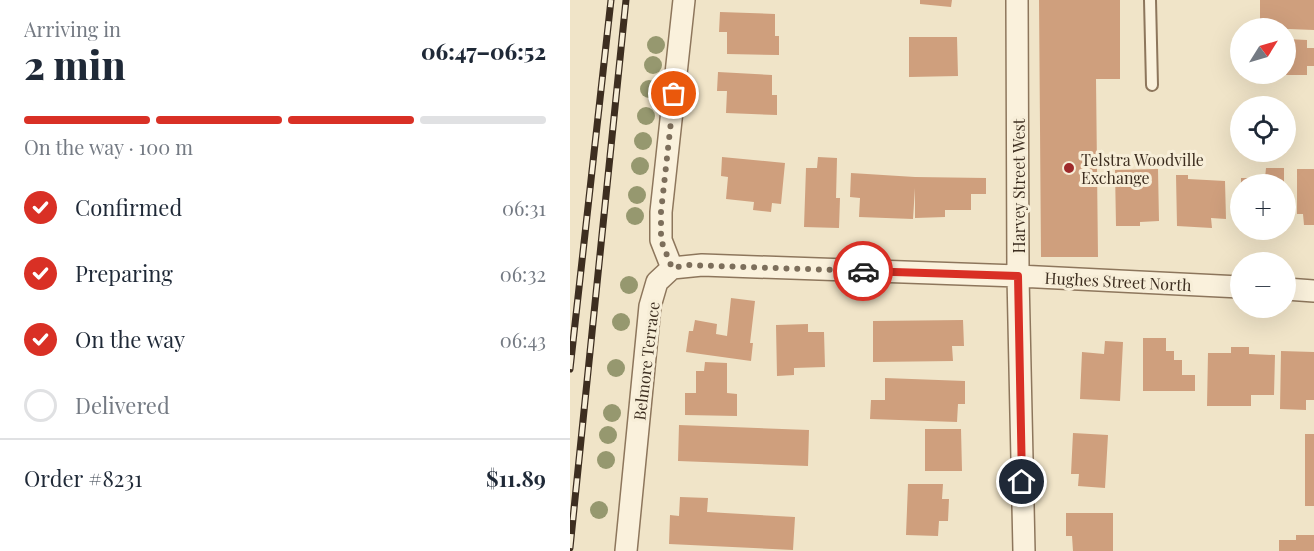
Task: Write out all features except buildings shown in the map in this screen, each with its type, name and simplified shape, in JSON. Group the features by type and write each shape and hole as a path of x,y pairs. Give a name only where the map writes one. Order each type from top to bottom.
{"street":[{"path":"672,268 661,240 661,212 684,0"},
{"name":"Harvey Street West","path":"1017,0 1018,276 1024,551"},
{"name":"Hughes Street North","path":"672,268 695,265 1018,276 1230,287"},
{"name":"Belmore Terrace","path":"626,551 650,306 657,282 672,268"},
{"path":"1296,290 1314,291"}],"lane":[{"path":"1150,0 1152,85"}],"railway":[{"path":"570,369 611,0"},
{"path":"570,548 626,0"}],"way so far":[{"path":"674,94 661,212 661,240 672,268 688,265 863,271"}],"place":[{"name":"Telstra Woodville Exchange","path":"1069,168"}],"route":[{"path":"863,271 1018,276 1022,482"}]}
